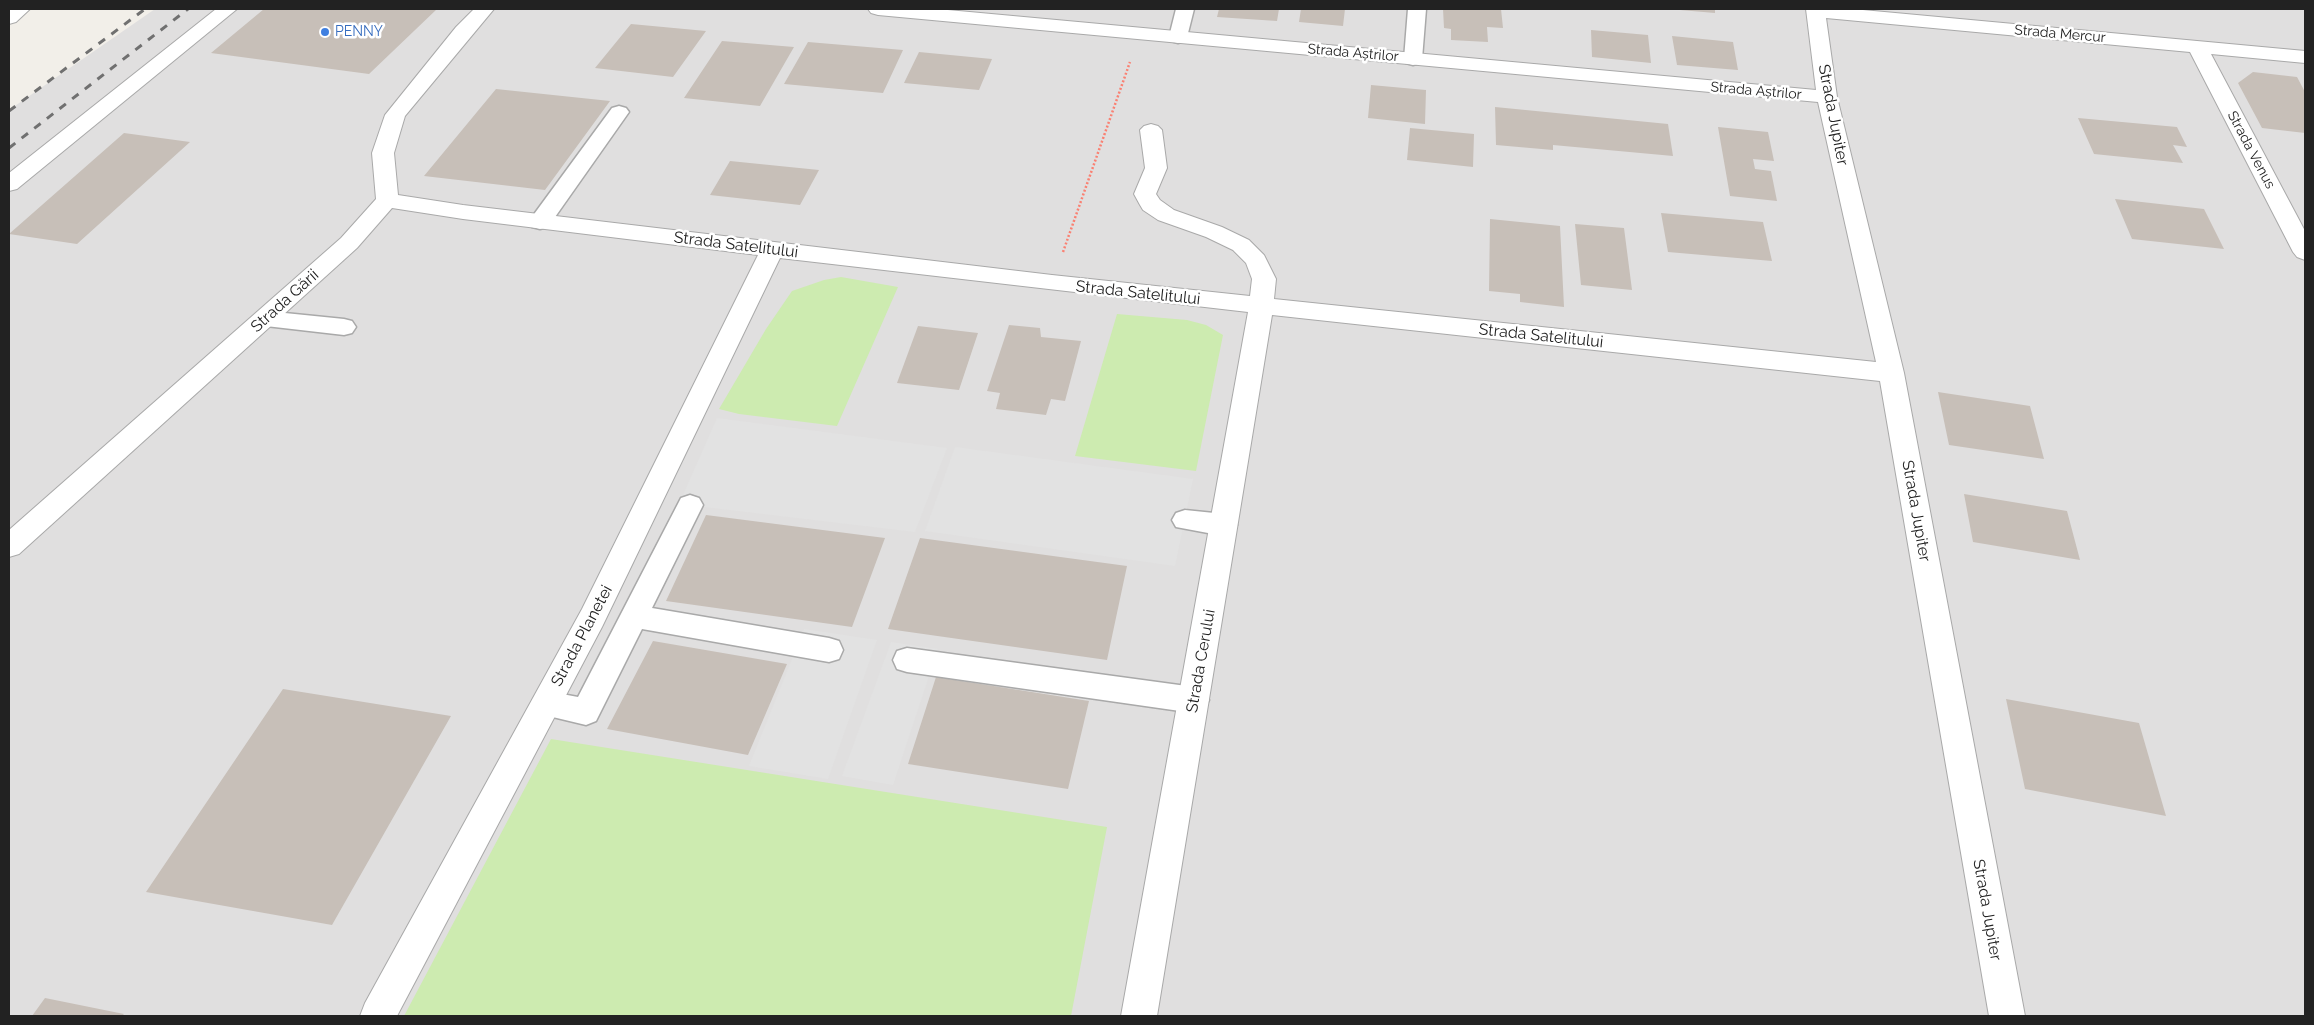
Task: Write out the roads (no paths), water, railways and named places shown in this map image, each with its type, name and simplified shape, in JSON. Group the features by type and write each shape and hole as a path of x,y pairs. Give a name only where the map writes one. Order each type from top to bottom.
{"street":[{"path":"9,18 20,9"},
{"path":"9,184 227,9"},
{"path":"387,200 383,153 395,114 463,31 484,9"},
{"name":"Strada Aștrilor","path":"878,9 1827,97"},
{"name":"Strada Mercur","path":"1815,10 2305,56"},
{"name":"Strada Jupiter","path":"1815,10 1827,97 1891,374 2007,1016"},
{"name":"Strada Venus","path":"2197,47 2305,252"},
{"name":"Strada Cerului","path":"1139,1016 1224,525 1264,279 1256,260 1241,245 1214,232 1166,215 1151,205 1144,194 1156,168 1151,130"},
{"name":"Strada Satelitului","path":"387,200 540,222 1052,283 1891,374"},
{"name":"Strada Gării","path":"9,546 79,481 349,243 387,200"},
{"name":"Strada Planetei","path":"378,1016 592,618 774,249"}],"lane":[{"path":"1178,36 1185,9"},
{"path":"1413,59 1417,9"},
{"path":"540,222 619,112"},
{"path":"265,319 344,327"},
{"path":"546,704 586,712 690,506"},
{"path":"1184,520 1224,525"},
{"path":"634,616 829,650"},
{"path":"906,660 1194,700"}],"railway":[{"path":"9,111 145,9"},
{"path":"9,148 188,9"}],"place":[{"name":"PENNY","path":"325,32"}]}
